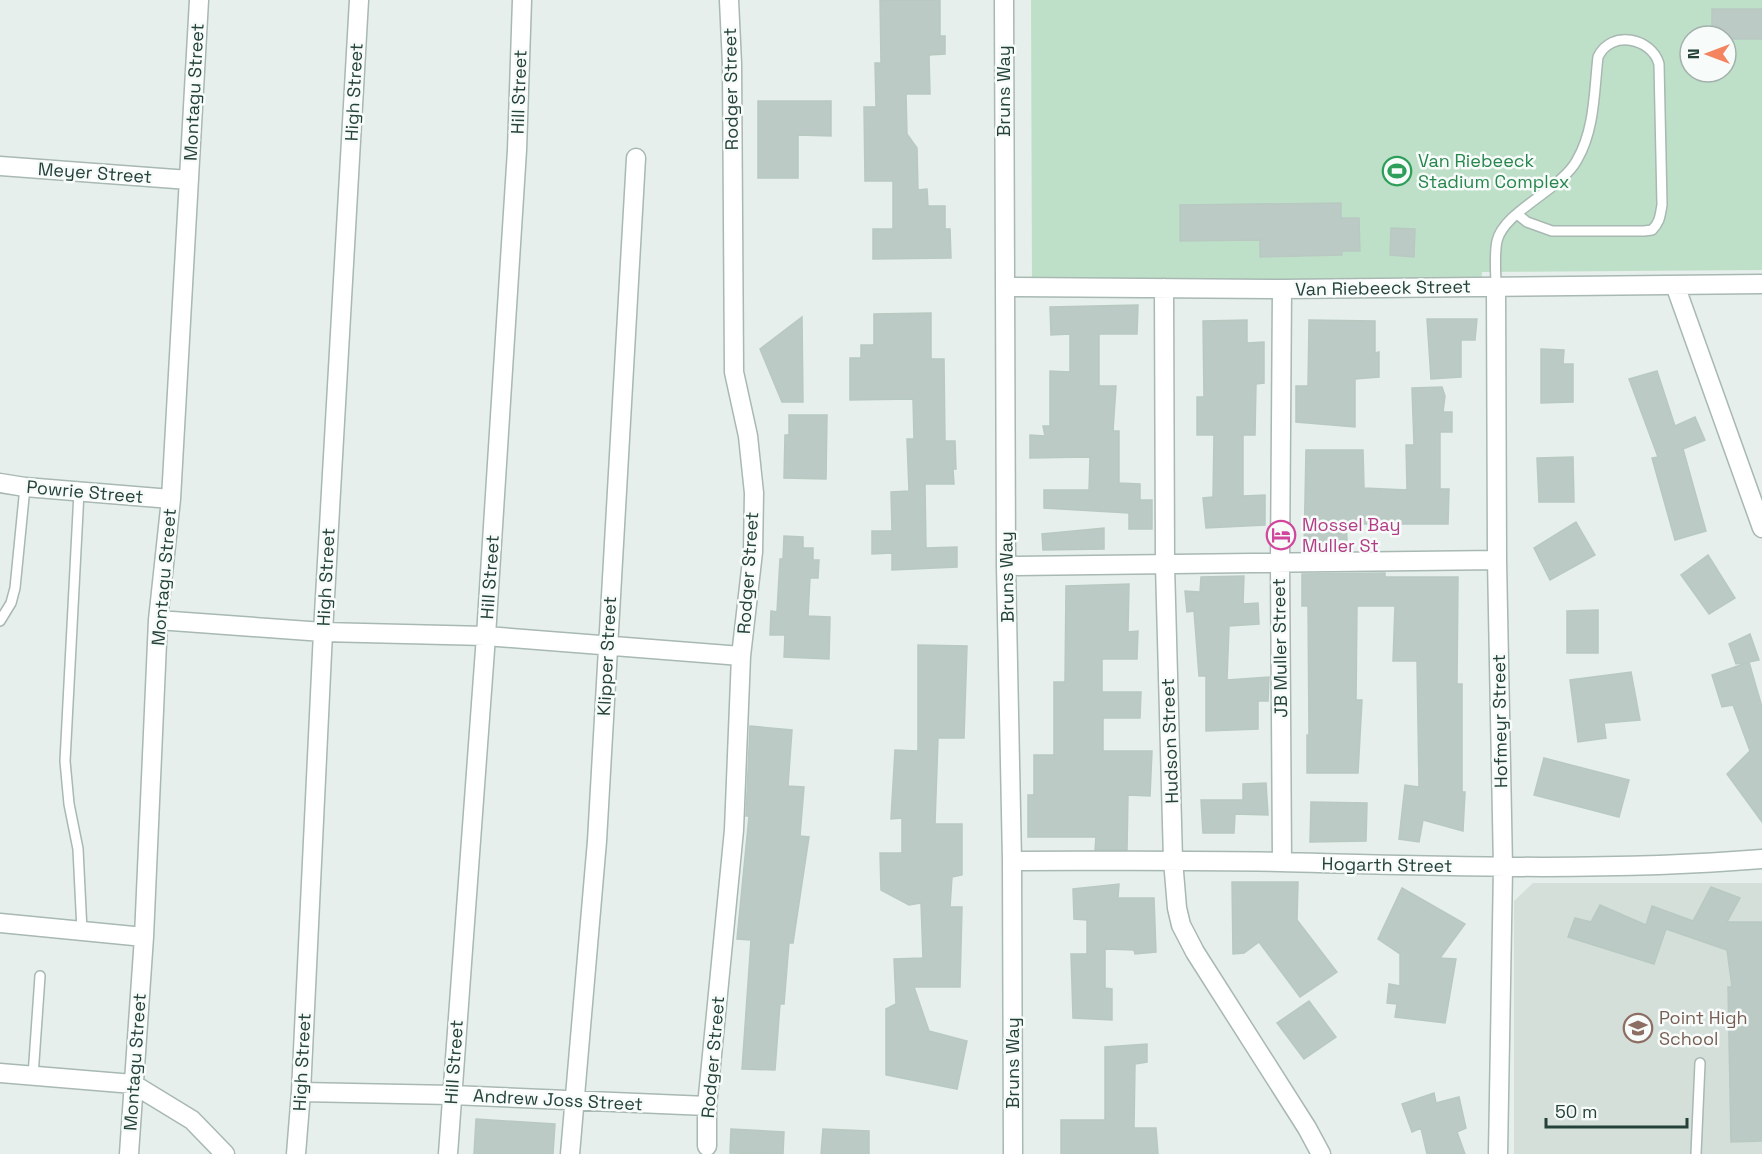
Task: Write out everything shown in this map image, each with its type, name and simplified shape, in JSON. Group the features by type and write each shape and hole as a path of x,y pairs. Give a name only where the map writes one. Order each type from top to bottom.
{"street":[{"name":"Montagu Street","path":"129,1154 144,937 158,620 171,499 199,0"},
{"name":"High Street","path":"296,1154 359,0"},
{"name":"Hill Street","path":"448,1154 486,636 517,150 522,0"},
{"name":"Rodger Street","path":"707,1146 707,1106 734,830 741,656 753,552 753,493 748,436 734,372 732,64 729,0"},
{"name":"Bruns Way","path":"1004,0 1006,567 1012,861 1013,1154"},
{"name":"Klipper Street","path":"570,1154 597,842 636,158"},
{"name":"Meyer Street","path":"0,166 189,180"},
{"name":"Van Riebeeck Street","path":"1005,286 1282,290 1762,284"},
{"path":"1675,285 1762,528"},
{"name":"Hofmeyr Street","path":"1496,287 1497,561 1503,868 1498,1154"},
{"name":"Hudson Street","path":"1164,288 1164,565 1173,860 1177,908 1181,925 1195,952 1307,1128 1321,1154"},
{"name":"JB Muller Street","path":"1282,290 1280,563 1282,862"},
{"name":"Powrie Street","path":"0,483 171,499"},
{"path":"1006,567 1497,561"},
{"path":"158,620 323,632 486,636 741,656"},
{"name":"Hogarth Street","path":"1012,861 1173,860 1503,868 1697,864 1762,859"},
{"path":"0,923 144,937"},
{"path":"0,1073 133,1084 192,1120 225,1154"},
{"name":"Andrew Joss Street","path":"301,1092 452,1095 707,1106"}],"lane":[{"path":"1496,287 1496,243 1505,225 1517,214 1558,183 1577,161 1590,126 1598,57 1602,49 1615,40 1627,40 1644,45 1653,51 1657,55 1659,64 1662,205 1660,220 1653,230 1552,231 1527,222 1517,214"},
{"path":"0,621 11,603 15,588 24,487"},
{"path":"79,492 65,760 69,804 78,849 82,931"},
{"path":"33,1076 40,976"},
{"path":"1696,1154 1700,1063"}],"shaded area":[{"name":"Point High School","path":"1533,883 1762,883 1762,1154 1514,1154 1514,901"}],"green space":[{"name":"Van Riebeeck Stadium Complex","path":"1031,0 1762,0 1762,270 1482,272 1481,284 1032,286"}],"building":[{"path":"880,0 940,0 940,36 945,36 945,54 929,55 930,94 906,94 907,134 917,148 918,190 927,189 928,206 945,206 945,229 950,229 951,258 873,259 873,229 893,229 893,181 865,181 864,107 876,107 875,63 881,63"},
{"path":"1712,9 1762,9 1762,39 1738,39 1738,24 1712,24"},
{"path":"758,101 831,101 831,136 798,135 798,178 758,178"},
{"path":"1341,203 1341,218 1359,218 1360,251 1342,251 1342,255 1260,257 1260,240 1180,241 1180,205"},
{"path":"1391,228 1415,229 1414,257 1390,255"},
{"path":"1138,305 1137,334 1099,334 1099,386 1116,386 1113,431 1119,431 1119,483 1140,484 1140,500 1152,500 1152,529 1129,529 1129,513 1044,508 1044,490 1089,490 1090,457 1030,458 1030,435 1045,436 1043,426 1050,426 1050,371 1070,372 1070,334 1051,335 1050,307"},
{"path":"931,313 931,359 944,359 945,441 955,441 956,469 953,469 954,484 925,484 926,548 957,547 957,567 892,570 892,553 872,554 872,531 892,531 891,492 909,491 907,439 914,439 913,399 850,400 850,358 861,358 861,345 874,345 874,314"},
{"path":"802,317 803,402 782,402 760,349"},
{"path":"1427,319 1477,319 1475,340 1461,340 1461,377 1431,379"},
{"path":"1247,320 1247,343 1264,342 1264,383 1256,384 1255,435 1243,435 1243,496 1265,495 1265,525 1206,528 1203,498 1213,497 1214,435 1197,435 1197,397 1204,397 1203,321"},
{"path":"1309,320 1375,321 1375,353 1379,352 1379,377 1355,379 1355,427 1296,422 1296,386 1308,386"},
{"path":"1541,349 1564,350 1563,364 1573,364 1573,402 1541,403"},
{"path":"1657,371 1675,426 1695,417 1705,440 1683,449 1706,531 1675,540 1652,458 1658,457 1629,379"},
{"path":"1442,387 1445,396 1443,412 1452,412 1452,432 1440,432 1440,489 1449,489 1448,524 1346,524 1347,540 1338,539 1338,551 1304,551 1306,450 1363,450 1364,488 1407,490 1406,445 1414,445 1412,388"},
{"path":"789,415 827,415 826,479 784,478 785,435 789,435"},
{"path":"1573,457 1574,502 1539,502 1537,458"},
{"path":"1576,522 1595,555 1550,580 1534,548"},
{"path":"1104,528 1104,549 1043,550 1042,534"},
{"path":"784,536 803,537 803,548 813,548 813,560 819,560 818,578 810,578 808,616 830,617 829,659 784,657 785,635 770,635 771,611 777,612 780,559 783,559"},
{"path":"1708,555 1735,598 1709,614 1681,575"},
{"path":"1385,573 1385,577 1458,577 1457,684 1462,684 1462,792 1465,792 1463,831 1423,820 1419,842 1399,839 1405,785 1419,787 1417,661 1393,661 1395,606 1357,606 1356,700 1362,700 1358,773 1307,773 1308,606 1302,606 1302,574"},
{"path":"1244,576 1243,604 1258,603 1259,624 1229,626 1227,680 1269,677 1268,701 1258,701 1258,729 1206,731 1206,676 1199,676 1194,611 1187,612 1185,591 1200,592 1201,577"},
{"path":"1129,584 1128,632 1138,631 1137,659 1102,659 1102,692 1141,692 1140,718 1103,718 1103,751 1152,751 1150,796 1128,795 1127,850 1095,850 1096,837 1028,837 1028,795 1034,795 1034,755 1054,755 1054,682 1065,682 1066,586"},
{"path":"1598,610 1598,653 1567,653 1567,611"},
{"path":"1750,634 1759,660 1736,664 1729,644"},
{"path":"918,645 967,646 964,738 938,738 935,824 962,824 962,875 952,877 950,907 962,907 960,987 914,987 929,1031 967,1041 957,1089 886,1075 886,1009 896,1004 894,959 923,958 921,903 909,905 881,890 880,853 902,853 902,818 891,819 895,750 918,751"},
{"path":"1749,662 1762,707 1762,822 1727,774 1750,751 1733,705 1722,707 1712,675"},
{"path":"1631,672 1640,720 1604,723 1606,738 1578,742 1570,680"},
{"path":"750,726 792,730 788,786 804,787 800,836 809,837 793,943 789,943 784,1004 780,1004 775,1070 742,1069 751,940 737,939 749,816 746,816"},
{"path":"1544,758 1629,780 1619,817 1534,795"},
{"path":"1266,783 1268,815 1235,814 1234,833 1203,833 1201,800 1243,800 1243,784"},
{"path":"1311,802 1367,803 1366,841 1310,842"},
{"path":"1232,882 1298,882 1297,920 1337,972 1300,997 1259,942 1244,953 1233,954"},
{"path":"1119,884 1118,898 1154,898 1156,952 1135,954 1134,950 1105,949 1105,988 1112,989 1112,1020 1073,1018 1071,954 1087,954 1087,920 1074,919 1073,889"},
{"path":"1711,887 1740,898 1727,922 1762,922 1762,1141 1731,1142 1728,987 1732,987 1727,950 1666,929 1654,964 1568,937 1575,918 1591,922 1600,905 1646,925 1652,906 1693,921"},
{"path":"1402,888 1465,924 1440,958 1456,959 1445,1023 1395,1017 1397,1004 1387,1003 1389,984 1400,986 1400,954 1378,939"},
{"path":"1309,1001 1336,1037 1304,1059 1277,1023"},
{"path":"1147,1044 1147,1062 1135,1064 1134,1128 1156,1128 1158,1154 1061,1154 1061,1120 1105,1120 1105,1047"},
{"path":"1434,1093 1436,1103 1459,1097 1466,1128 1457,1132 1465,1154 1427,1154 1421,1128 1412,1132 1402,1104"},
{"path":"476,1119 555,1124 553,1154 474,1154"},
{"path":"731,1129 784,1132 783,1154 730,1153"},
{"path":"823,1129 869,1131 869,1154 821,1154"}],"place":[{"name":"Van Riebeeck Stadium Complex","path":"1397,171"},
{"name":"Mossel Bay Muller St","path":"1281,535"},
{"name":"Point High School","path":"1638,1028"}]}
